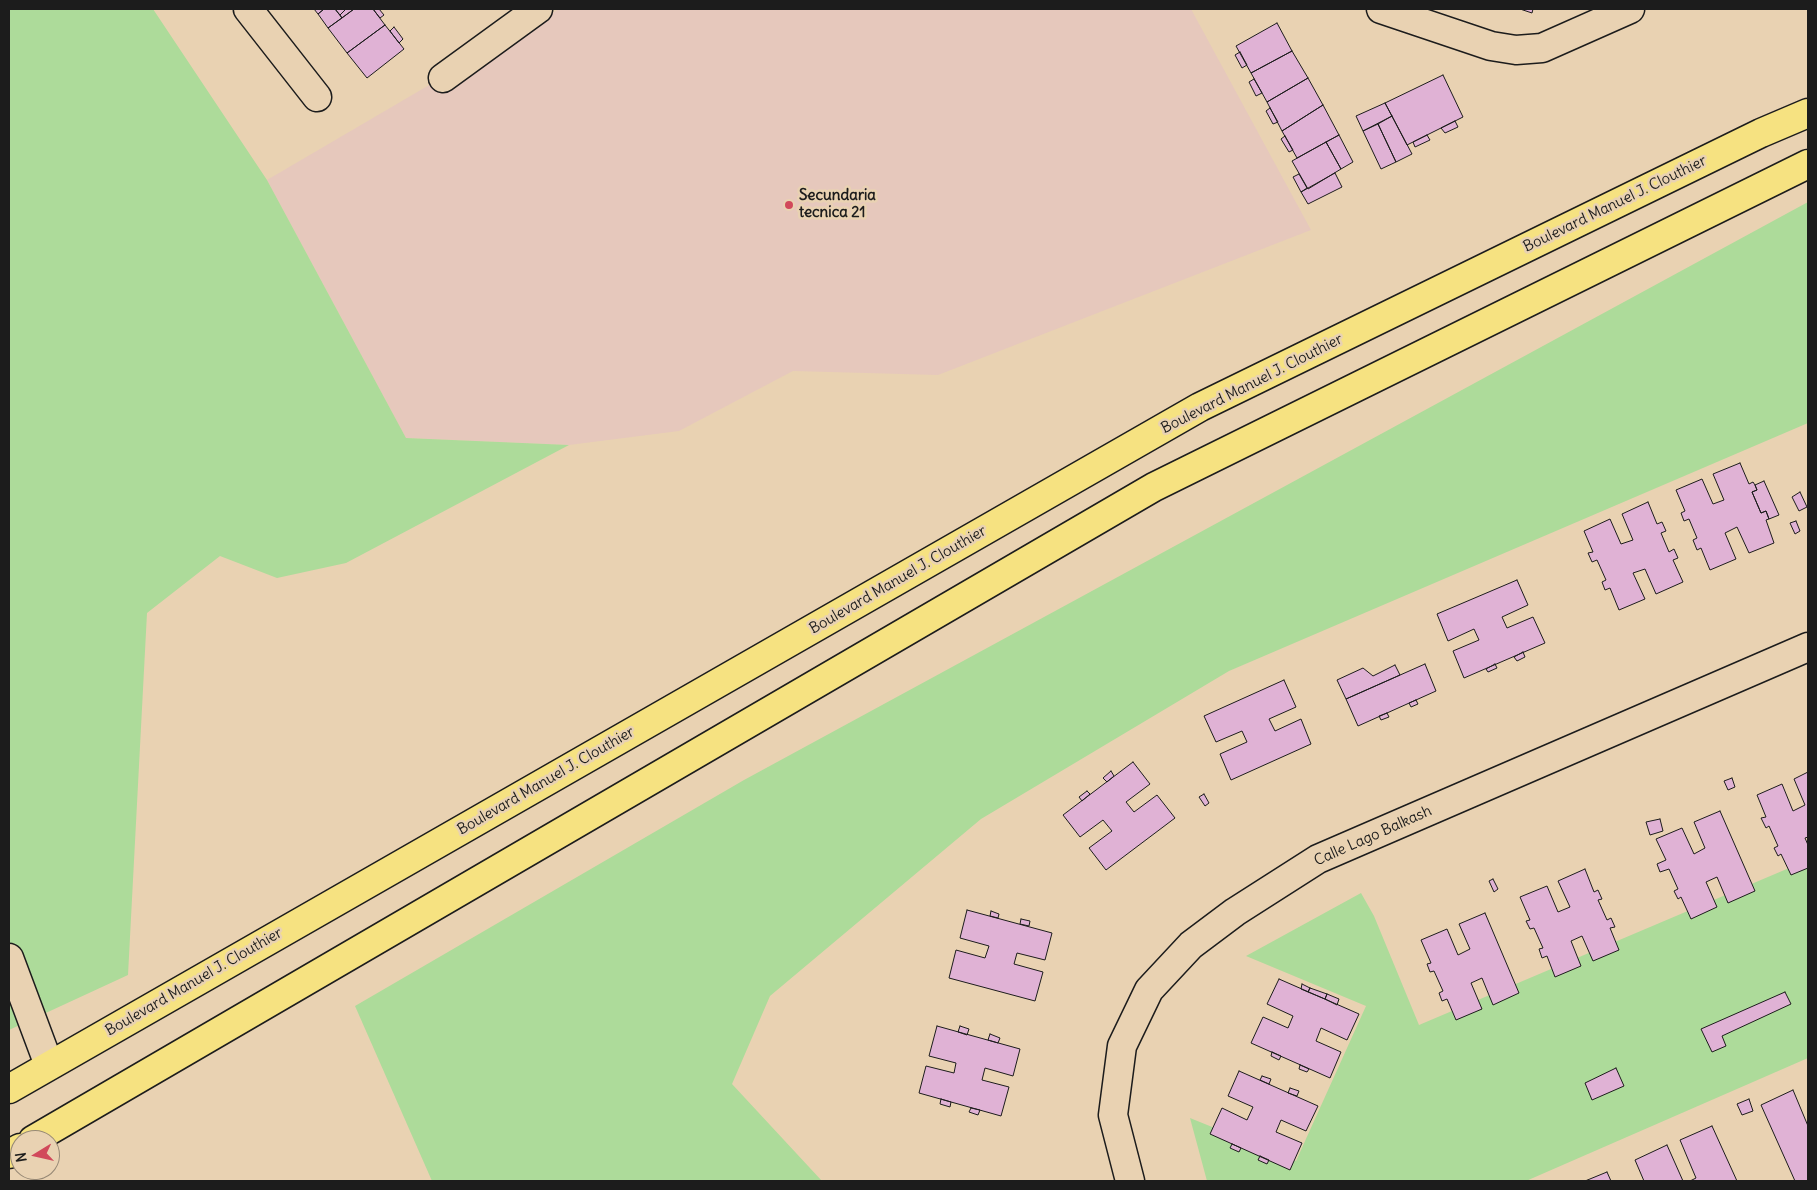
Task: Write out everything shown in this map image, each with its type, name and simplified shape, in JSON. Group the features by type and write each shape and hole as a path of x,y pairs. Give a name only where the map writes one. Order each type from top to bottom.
{"main road":[{"name":"Boulevard Manuel J. Clouthier","path":"9,1089 1200,407 1761,133 1808,113"},
{"path":"50,1130 1154,487 1808,164"}],"street":[{"path":"248,9 317,97"},
{"path":"443,78 538,9"},
{"path":"1381,9 1491,46 1516,50 1542,48 1630,9"},
{"name":"Calle Lago Balkash","path":"1130,1181 1113,1115 1122,1046 1149,990 1190,945 1235,912 1318,859 1808,647"},
{"path":"9,958 49,1065"}],"shaded area":[{"name":"Secundaria tecnica 21","path":"559,9 1191,9 1311,230 938,375 793,371 679,431 569,445 406,438 267,180"}],"green space":[{"path":"9,9 153,9 267,180 406,438 569,445 346,563 277,578 220,556 147,613 128,975 9,1030"},
{"path":"1808,202 1808,423 1229,671 981,819 770,996 732,1084 822,1181 432,1181 355,1006 744,780"},
{"path":"1808,860 1808,1058 1526,1181 1207,1181 1190,1118 1296,1161 1366,1006 1246,956 1361,893 1374,916 1419,1025"}],"building":[{"path":"314,9 324,9 318,14"},
{"path":"324,9 335,9 342,18 328,28 318,14"},
{"path":"335,9 346,9 340,15"},
{"path":"346,9 354,9 342,18 340,15"},
{"path":"354,9 373,9 385,25 347,53 328,28"},
{"path":"373,9 379,9 384,15 380,18"},
{"path":"1520,9 1533,9 1532,13"},
{"path":"1277,23 1292,51 1251,73 1236,46"},
{"path":"385,25 404,49 367,78 347,53"},
{"path":"394,27 403,39 399,43 390,31"},
{"path":"1292,51 1308,78 1267,102 1251,73"},
{"path":"1240,52 1247,65 1242,68 1235,55"},
{"path":"1443,75 1463,117 1407,145 1385,103"},
{"path":"1308,78 1323,105 1282,131 1267,102"},
{"path":"1254,79 1262,93 1256,96 1249,82"},
{"path":"1385,103 1392,116 1363,131 1356,116"},
{"path":"1323,105 1339,135 1297,158 1282,131"},
{"path":"1270,108 1278,122 1273,124 1266,111"},
{"path":"1392,116 1412,154 1396,162 1378,124"},
{"path":"1455,121 1458,127 1445,133 1441,128"},
{"path":"1378,124 1396,162 1381,169 1363,131"},
{"path":"1339,135 1353,162 1341,169 1326,142"},
{"path":"1427,135 1430,140 1415,147 1413,142"},
{"path":"1285,136 1293,150 1289,152 1281,139"},
{"path":"1326,142 1341,169 1308,189 1292,161"},
{"path":"1335,173 1342,187 1308,204 1301,192"},
{"path":"1299,174 1307,188 1301,192 1293,177"},
{"path":"1740,463 1749,484 1753,482 1755,485 1757,490 1752,492 1761,513 1766,511 1769,519 1766,520 1774,543 1749,553 1737,527 1725,533 1736,559 1710,570 1701,548 1697,550 1693,540 1697,538 1689,519 1684,521 1681,513 1685,511 1676,490 1702,479 1713,504 1724,500 1713,474"},
{"path":"1764,481 1779,515 1769,519 1766,511 1761,513 1752,492 1757,490 1755,485"},
{"path":"1800,492 1807,507 1799,511 1792,497"},
{"path":"1648,502 1657,524 1662,522 1666,531 1661,533 1669,552 1674,549 1678,558 1673,560 1683,582 1656,594 1645,569 1633,573 1645,599 1619,610 1610,588 1605,590 1602,582 1606,580 1597,560 1592,562 1588,553 1593,552 1584,531 1610,519 1621,544 1633,540 1622,514"},
{"path":"1796,521 1800,531 1795,534 1790,523"},
{"path":"1517,580 1528,605 1502,617 1507,628 1533,617 1545,643 1464,678 1453,651 1479,640 1474,629 1448,641 1437,614"},
{"path":"1523,652 1525,657 1517,661 1514,657"},
{"path":"1425,664 1436,691 1358,726 1346,699"},
{"path":"1495,664 1497,668 1488,672 1486,669"},
{"path":"1395,665 1400,675 1346,699 1337,680 1363,668 1373,676"},
{"path":"1284,680 1296,707 1269,719 1275,731 1301,719 1311,744 1231,780 1220,754 1247,742 1242,731 1216,742 1204,716"},
{"path":"1416,700 1418,704 1411,707 1409,703"},
{"path":"1387,713 1389,717 1381,720 1379,716"},
{"path":"1133,762 1150,784 1126,802 1134,812 1157,795 1175,818 1106,870 1089,848 1112,831 1103,820 1080,837 1063,815"},
{"path":"1111,771 1114,776 1107,782 1103,778"},
{"path":"1808,772 1808,837 1805,838 1808,845 1808,868 1791,875 1781,854 1778,856 1774,848 1778,846 1769,826 1766,828 1761,818 1766,817 1757,795 1782,784 1793,811 1805,805 1794,779"},
{"path":"1732,778 1735,787 1728,790 1724,781"},
{"path":"1087,791 1090,794 1082,801 1079,797"},
{"path":"1204,794 1209,803 1205,806 1199,797"},
{"path":"1720,811 1755,891 1728,903 1717,877 1706,882 1717,907 1691,919 1681,897 1678,899 1674,891 1678,889 1669,869 1660,872 1657,864 1666,860 1656,839 1682,828 1694,854 1705,848 1694,822"},
{"path":"1660,819 1663,831 1650,835 1646,822"},
{"path":"1585,869 1594,892 1598,890 1602,899 1598,900 1607,920 1611,918 1615,927 1610,928 1619,950 1593,961 1582,936 1571,941 1581,966 1555,977 1547,956 1542,958 1539,949 1543,948 1534,928 1530,929 1526,921 1530,920 1520,897 1547,886 1558,912 1570,907 1558,881"},
{"path":"1493,879 1498,889 1494,892 1489,881"},
{"path":"967,910 1052,933 1045,960 1017,953 1014,964 1043,972 1035,1001 949,978 956,950 985,958 989,946 960,938"},
{"path":"991,911 999,914 998,918 990,916"},
{"path":"1485,913 1519,993 1493,1005 1482,978 1471,983 1482,1009 1456,1020 1447,999 1442,1001 1439,993 1443,991 1434,971 1430,972 1427,964 1431,963 1421,940 1447,929 1458,955 1470,949 1459,924"},
{"path":"1021,919 1030,921 1029,926 1020,924"},
{"path":"1279,979 1359,1014 1347,1040 1321,1028 1316,1041 1341,1052 1330,1078 1251,1043 1263,1017 1288,1028 1293,1016 1267,1004"},
{"path":"1302,984 1310,988 1308,992 1301,989"},
{"path":"1310,988 1327,994 1325,999 1308,992"},
{"path":"1785,992 1791,1004 1722,1036 1726,1046 1712,1052 1701,1029"},
{"path":"1327,994 1339,999 1337,1005 1325,999"},
{"path":"937,1026 1020,1049 1013,1076 985,1068 982,1080 1009,1087 1001,1116 919,1093 926,1066 954,1073 956,1063 929,1056"},
{"path":"960,1026 969,1029 967,1035 958,1032"},
{"path":"990,1034 1000,1038 998,1043 988,1040"},
{"path":"1272,1052 1281,1056 1279,1060 1271,1056"},
{"path":"1300,1065 1309,1069 1307,1072 1299,1069"},
{"path":"1616,1068 1624,1086 1592,1100 1585,1083"},
{"path":"1239,1071 1318,1106 1306,1131 1281,1120 1276,1132 1302,1143 1290,1170 1210,1134 1222,1108 1247,1120 1253,1107 1228,1096"},
{"path":"1262,1076 1271,1079 1269,1084 1260,1080"},
{"path":"1290,1088 1299,1091 1297,1096 1288,1093"},
{"path":"1793,1090 1808,1126 1808,1181 1795,1181 1761,1105"},
{"path":"941,1099 951,1102 950,1107 940,1104"},
{"path":"1749,1099 1753,1111 1742,1115 1737,1104"},
{"path":"971,1108 980,1110 978,1115 969,1112"},
{"path":"1712,1126 1737,1181 1690,1181 1696,1178 1680,1140"},
{"path":"1232,1144 1241,1148 1239,1152 1230,1148"},
{"path":"1667,1145 1683,1181 1644,1181 1635,1160"},
{"path":"1260,1156 1269,1160 1267,1164 1258,1160"},
{"path":"1607,1172 1611,1181 1585,1181"}],"place":[{"name":"Secundaria tecnica 21","path":"789,205"}]}
